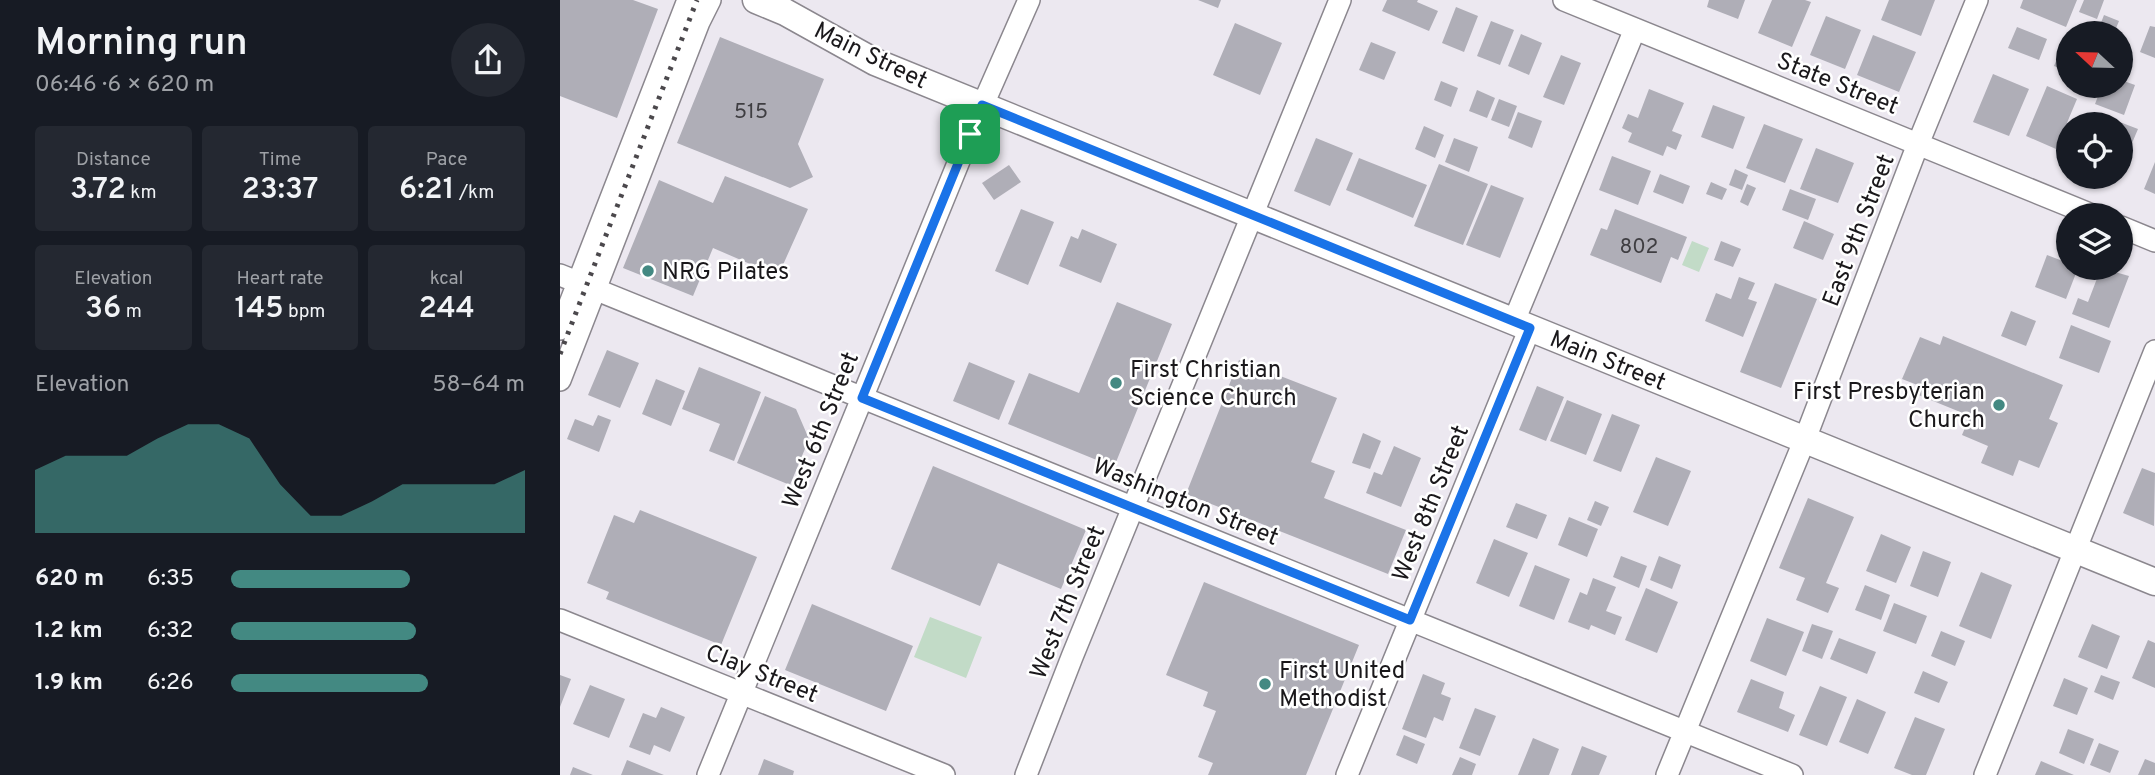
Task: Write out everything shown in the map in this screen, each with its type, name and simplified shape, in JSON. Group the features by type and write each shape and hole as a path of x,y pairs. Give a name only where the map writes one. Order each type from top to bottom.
{"main road":[{"name":"Main Street","path":"756,0 785,12 875,62 2155,582"}],"street":[{"path":"560,329 688,0"},
{"path":"560,380 578,283 710,0"},
{"name":"West 6th Street","path":"708,775 982,105 1029,0"},
{"name":"West 7th Street","path":"1026,775 1340,0"},
{"name":"State Street","path":"1564,0 2062,203"},
{"name":"East 9th Street","path":"1667,775 1805,439 1977,0"},
{"name":"West 8th Street","path":"1347,775 1410,620 1635,29"},
{"path":"2133,232 2155,241"},
{"name":"Washington Street","path":"578,283 1791,775"},
{"path":"1985,775 2155,351"},
{"name":"Clay Street","path":"560,620 944,775"}],"green space":[{"path":"1692,241 1709,248 1699,272 1682,265"},
{"path":"930,617 982,637 966,678 914,657"}],"building":[{"path":"560,0 633,0 658,9 617,118 560,96"},
{"path":"1198,0 1221,0 1218,8"},
{"path":"1387,0 1418,0 1417,2 1438,11 1429,31 1382,11"},
{"path":"1709,0 1745,0 1738,19 1707,7"},
{"path":"1772,0 1811,2 1792,47 1758,33"},
{"path":"1889,0 1935,0 1921,36 1881,20"},
{"path":"2023,0 2077,0 2068,21 2056,23 2020,8"},
{"path":"2084,0 2104,0 2097,19 2079,12"},
{"path":"1456,7 1478,16 1464,52 1442,43"},
{"path":"2104,15 2119,21 2102,21"},
{"path":"1826,16 1861,30 1845,69 1810,55"},
{"path":"1491,21 1514,30 1500,65 1477,56"},
{"path":"1235,23 1282,43 1260,95 1213,75"},
{"path":"2150,26 2155,27 2155,58 2140,52"},
{"path":"2017,27 2047,39 2039,60 2008,48"},
{"path":"1521,34 1542,43 1529,75 1508,66"},
{"path":"1873,35 1916,52 1899,92 1857,75"},
{"path":"720,37 824,79 798,144 813,177 790,188 677,143"},
{"path":"1371,42 1396,52 1384,80 1359,70"},
{"path":"1561,55 1581,63 1564,105 1543,97"},
{"path":"1993,74 2029,89 2009,136 1973,122"},
{"path":"1441,81 1458,88 1451,107 1434,100"},
{"path":"2047,86 2056,90 2056,98 2077,99 2072,112 2056,112 2056,149 2026,136"},
{"path":"1649,89 1684,103 1672,131 1682,135 1676,150 1667,146 1663,156 1628,142 1632,133 1622,128 1628,114 1638,118"},
{"path":"1477,90 1495,98 1487,118 1469,111"},
{"path":"2097,98 2130,98 2125,112 2116,112 2095,104"},
{"path":"1499,99 1517,106 1509,127 1491,120"},
{"path":"1713,105 1745,117 1733,149 1701,137"},
{"path":"1518,112 1542,121 1532,148 1508,138"},
{"path":"1764,124 1803,139 1785,183 1746,168"},
{"path":"1424,126 1444,135 1435,158 1415,149"},
{"path":"2133,127 2138,129 2133,141"},
{"path":"1316,138 1353,153 1330,206 1294,191"},
{"path":"1454,138 1478,147 1469,172 1445,162"},
{"path":"1816,148 1854,163 1838,203 1800,189"},
{"path":"1612,156 1651,171 1638,205 1599,190"},
{"path":"1359,158 1427,185 1413,218 1346,190"},
{"path":"2155,162 2155,194 2144,189"},
{"path":"1439,164 1488,184 1463,245 1414,226"},
{"path":"1009,165 1021,182 994,200 982,183"},
{"path":"1735,169 1748,175 1742,190 1729,185"},
{"path":"1660,174 1690,186 1683,204 1653,192"},
{"path":"725,176 808,209 778,276 713,248 693,296 623,268 659,180 713,203"},
{"path":"1711,182 1727,189 1722,200 1706,194"},
{"path":"1747,184 1756,188 1748,206 1740,202"},
{"path":"1491,185 1524,198 1500,258 1466,245"},
{"path":"1790,189 1816,199 1808,220 1782,210"},
{"path":"1021,209 1054,222 1028,285 995,271"},
{"path":"1615,209 1687,237 1678,260 1671,257 1661,283 1590,255 1601,228 1607,230"},
{"path":"1804,221 1834,234 1823,260 1793,248"},
{"path":"1082,229 1117,244 1101,283 1059,266 1071,236 1078,239"},
{"path":"1721,241 1741,249 1733,267 1714,260"},
{"path":"2047,255 2056,258 2056,280 2073,280 2066,299 2035,287"},
{"path":"1739,277 1755,283 1748,299 1757,302 1743,337 1705,321 1716,293 1731,299"},
{"path":"2096,280 2127,280 2109,328 2072,314 2078,298 2088,302"},
{"path":"1775,283 1817,299 1781,388 1740,372"},
{"name":"First Christian Science Church","path":"1117,302 1172,324 1114,467 1008,424 1029,373 1079,393"},
{"path":"2011,311 2036,321 2026,346 2001,336"},
{"path":"2071,325 2111,341 2099,373 2059,358"},
{"name":"First Presbyterian Church","path":"1943,336 2063,385 2049,419 2058,423 2039,468 2019,460 2013,476 1981,463 1988,446 1962,435 1970,416 1916,394 1920,386 1902,379 1920,337 1940,345"},
{"path":"607,350 639,363 620,408 588,395"},
{"path":"1239,360 1337,398 1311,462 1335,471 1324,498 1406,530 1388,574 1186,494"},
{"path":"969,362 1015,381 999,420 953,401"},
{"path":"699,367 761,392 734,461 709,451 720,424 682,409"},
{"path":"656,379 685,391 671,426 642,414"},
{"path":"1537,386 1564,397 1546,441 1519,430"},
{"path":"765,396 796,409 809,439 790,485 737,463"},
{"path":"1567,400 1602,414 1586,455 1550,441"},
{"path":"1612,414 1640,425 1621,472 1593,461"},
{"path":"598,415 611,420 599,452 567,439 575,419 593,426"},
{"path":"1363,433 1381,441 1370,469 1352,463"},
{"path":"1394,446 1421,458 1401,507 1366,493 1374,472 1382,475"},
{"path":"1656,457 1691,471 1668,526 1633,512"},
{"path":"933,466 1086,530 1061,589 998,563 980,606 891,569"},
{"path":"2142,468 2155,473 2154,526 2123,513"},
{"path":"1808,498 1854,517 1826,583 1839,588 1828,613 1796,600 1805,578 1779,568"},
{"path":"1595,501 1609,507 1601,526 1587,520"},
{"path":"1516,503 1547,515 1537,539 1506,527"},
{"path":"640,510 757,557 721,645 606,599 609,592 587,583 614,515 634,523"},
{"path":"1569,517 1598,529 1587,557 1558,545"},
{"path":"1881,534 1911,547 1896,583 1866,571"},
{"path":"1494,539 1528,553 1509,597 1476,583"},
{"path":"1923,551 1951,562 1938,597 1910,586"},
{"path":"1621,556 1647,566 1639,588 1613,577"},
{"path":"1659,556 1681,565 1672,589 1650,580"},
{"path":"1535,565 1570,579 1554,620 1519,606"},
{"path":"1981,572 2012,585 1991,639 1959,626"},
{"path":"1593,578 1616,587 1606,611 1622,617 1615,635 1591,625 1589,630 1568,622 1580,592 1587,595"},
{"name":"First United Methodist","path":"1204,582 1359,645 1306,775 1208,775 1213,763 1198,757 1216,711 1203,706 1208,692 1166,675"},
{"path":"1865,585 1890,595 1881,620 1855,610"},
{"path":"1646,588 1678,602 1657,653 1625,640"},
{"path":"1894,603 1927,616 1916,644 1883,631"},
{"path":"812,604 913,646 886,711 785,670"},
{"path":"1767,618 1804,632 1786,676 1750,661"},
{"path":"1812,624 1833,631 1822,659 1802,651"},
{"path":"2092,624 2120,636 2107,669 2078,657"},
{"path":"1941,631 1965,641 1955,666 1931,656"},
{"path":"1839,638 1876,652 1867,674 1830,659"},
{"path":"2148,640 2155,643 2155,688 2132,678"},
{"path":"1923,671 1948,682 1939,703 1914,693"},
{"path":"1423,674 1445,683 1441,694 1451,698 1443,721 1434,717 1426,738 1402,729"},
{"path":"560,675 571,679 560,707"},
{"path":"2101,675 2120,682 2113,700 2094,692"},
{"path":"2064,678 2088,688 2077,715 2053,706"},
{"path":"1751,679 1784,692 1779,708 1795,715 1788,732 1737,712"},
{"path":"590,685 625,699 609,738 573,724"},
{"path":"1820,686 1847,697 1827,746 1799,735"},
{"path":"1857,699 1886,712 1868,754 1839,742"},
{"path":"661,707 685,717 670,752 654,745 650,755 629,747 643,713 656,718"},
{"path":"1475,708 1496,716 1480,756 1459,748"},
{"path":"1915,717 1945,729 1926,775 1912,775 1894,768"},
{"path":"2068,729 2094,739 2084,764 2059,753"},
{"path":"1404,735 1425,744 1417,764 1396,755"},
{"path":"1533,738 1559,749 1549,775 1518,775"},
{"path":"2099,743 2119,751 2110,773 2090,765"},
{"path":"1582,746 1607,756 1599,775 1571,775"},
{"path":"1460,757 1476,764 1472,775 1452,775"},
{"path":"764,759 794,771 793,775 758,775"},
{"path":"2145,759 2155,763 2155,775 2138,775"},
{"path":"627,760 664,775 621,775"},
{"path":"2041,761 2074,775 2035,775"},
{"path":"573,767 593,775 570,775"}],"railway":[{"path":"560,354 697,0"}],"place":[{"name":"NRG Pilates","path":"648,271"},
{"name":"First Christian Science Church","path":"1116,383"},
{"name":"First Presbyterian Church","path":"1999,405"},
{"name":"First United Methodist","path":"1265,684"}],"route":[{"path":"982,105 1530,328 1410,620 862,398 970,134 982,105"}]}
